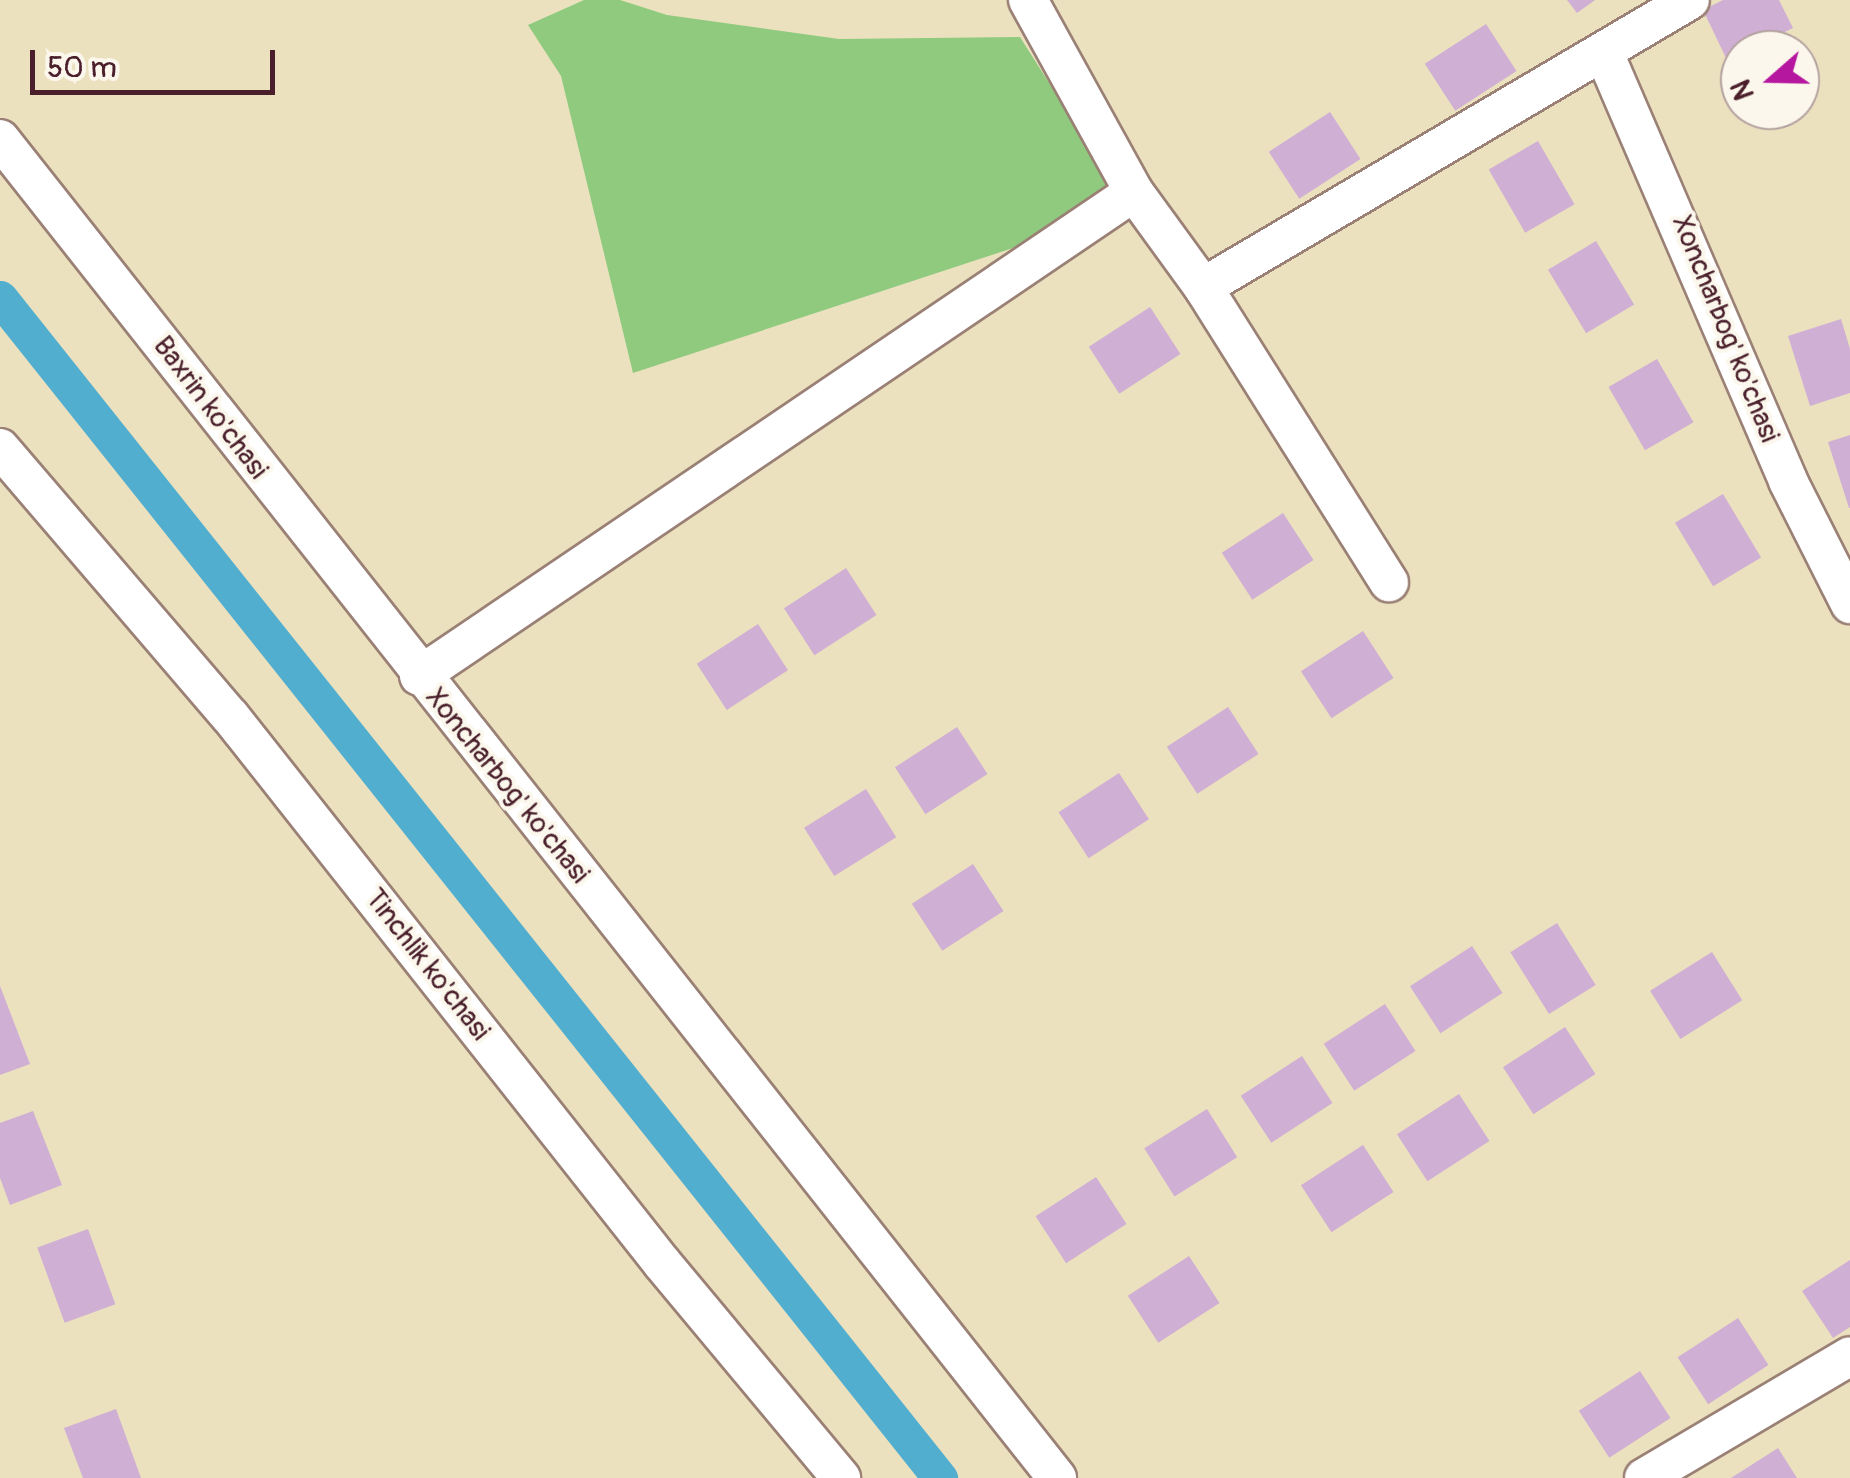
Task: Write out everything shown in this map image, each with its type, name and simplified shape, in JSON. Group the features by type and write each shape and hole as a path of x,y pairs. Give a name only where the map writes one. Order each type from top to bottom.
{"street":[{"path":"1028,0 1134,192 1203,287 1389,582"},
{"path":"1203,287 1690,0"},
{"name":"Xoncharbog' ko'chasi","path":"1604,52 1788,482 1850,604"},
{"name":"Baxrin ko'chasi","path":"0,138 419,676"},
{"name":"Xoncharbog' ko'chasi","path":"1058,1478 419,676 1134,192"},
{"name":"Tinchlik ko'chasi","path":"2,455 230,716 650,1248 840,1478"},
{"path":"1644,1478 1850,1356"}],"green space":[{"path":"584,0 620,0 667,15 839,39 1020,37 1115,187 1016,247 633,373 561,76 528,25"}],"building":[{"path":"1567,0 1595,0 1577,13"},
{"path":"1723,0 1779,0 1793,28 1720,30 1720,45 1703,10"},
{"path":"1486,24 1516,71 1455,111 1425,64"},
{"path":"1330,112 1360,159 1299,199 1269,152"},
{"path":"1538,141 1574,204 1525,233 1489,170"},
{"path":"1596,241 1634,304 1586,333 1548,270"},
{"path":"1150,307 1180,354 1119,394 1089,347"},
{"path":"1841,319 1850,349 1850,393 1810,406 1788,336"},
{"path":"1657,359 1694,422 1645,450 1609,387"},
{"path":"1850,435 1850,508 1849,508 1828,442"},
{"path":"1723,494 1761,557 1713,586 1675,523"},
{"path":"1283,513 1313,560 1252,600 1222,553"},
{"path":"846,568 876,615 814,655 784,608"},
{"path":"758,624 788,670 727,710 697,664"},
{"path":"1363,631 1393,678 1331,718 1301,671"},
{"path":"1228,707 1258,754 1197,794 1167,747"},
{"path":"957,727 987,774 925,814 895,767"},
{"path":"1119,773 1149,819 1089,858 1059,812"},
{"path":"866,789 896,837 834,876 804,828"},
{"path":"973,864 1003,911 942,951 912,904"},
{"path":"1557,923 1596,985 1549,1014 1510,952"},
{"path":"1472,946 1502,993 1440,1033 1410,986"},
{"path":"1712,952 1742,1000 1680,1039 1650,991"},
{"path":"0,986 30,1064 0,1075"},
{"path":"1385,1004 1415,1051 1354,1091 1324,1044"},
{"path":"1565,1027 1595,1074 1533,1114 1503,1067"},
{"path":"1302,1056 1332,1103 1271,1143 1241,1096"},
{"path":"1459,1094 1489,1141 1427,1181 1397,1134"},
{"path":"1207,1109 1237,1157 1174,1197 1144,1148"},
{"path":"33,1111 62,1185 10,1205 0,1178 0,1123"},
{"path":"1363,1145 1393,1192 1331,1232 1301,1185"},
{"path":"1096,1177 1126,1224 1066,1263 1036,1216"},
{"path":"88,1229 115,1304 65,1323 37,1247"},
{"path":"1189,1256 1219,1303 1158,1343 1128,1296"},
{"path":"1850,1260 1850,1327 1833,1338 1802,1291"},
{"path":"1738,1318 1768,1365 1708,1404 1678,1357"},
{"path":"1640,1371 1670,1418 1609,1458 1579,1411"},
{"path":"116,1409 141,1478 83,1478 64,1428"},
{"path":"1778,1448 1797,1478 1731,1478"}],"waterway":[{"path":"0,298 940,1478"}]}
